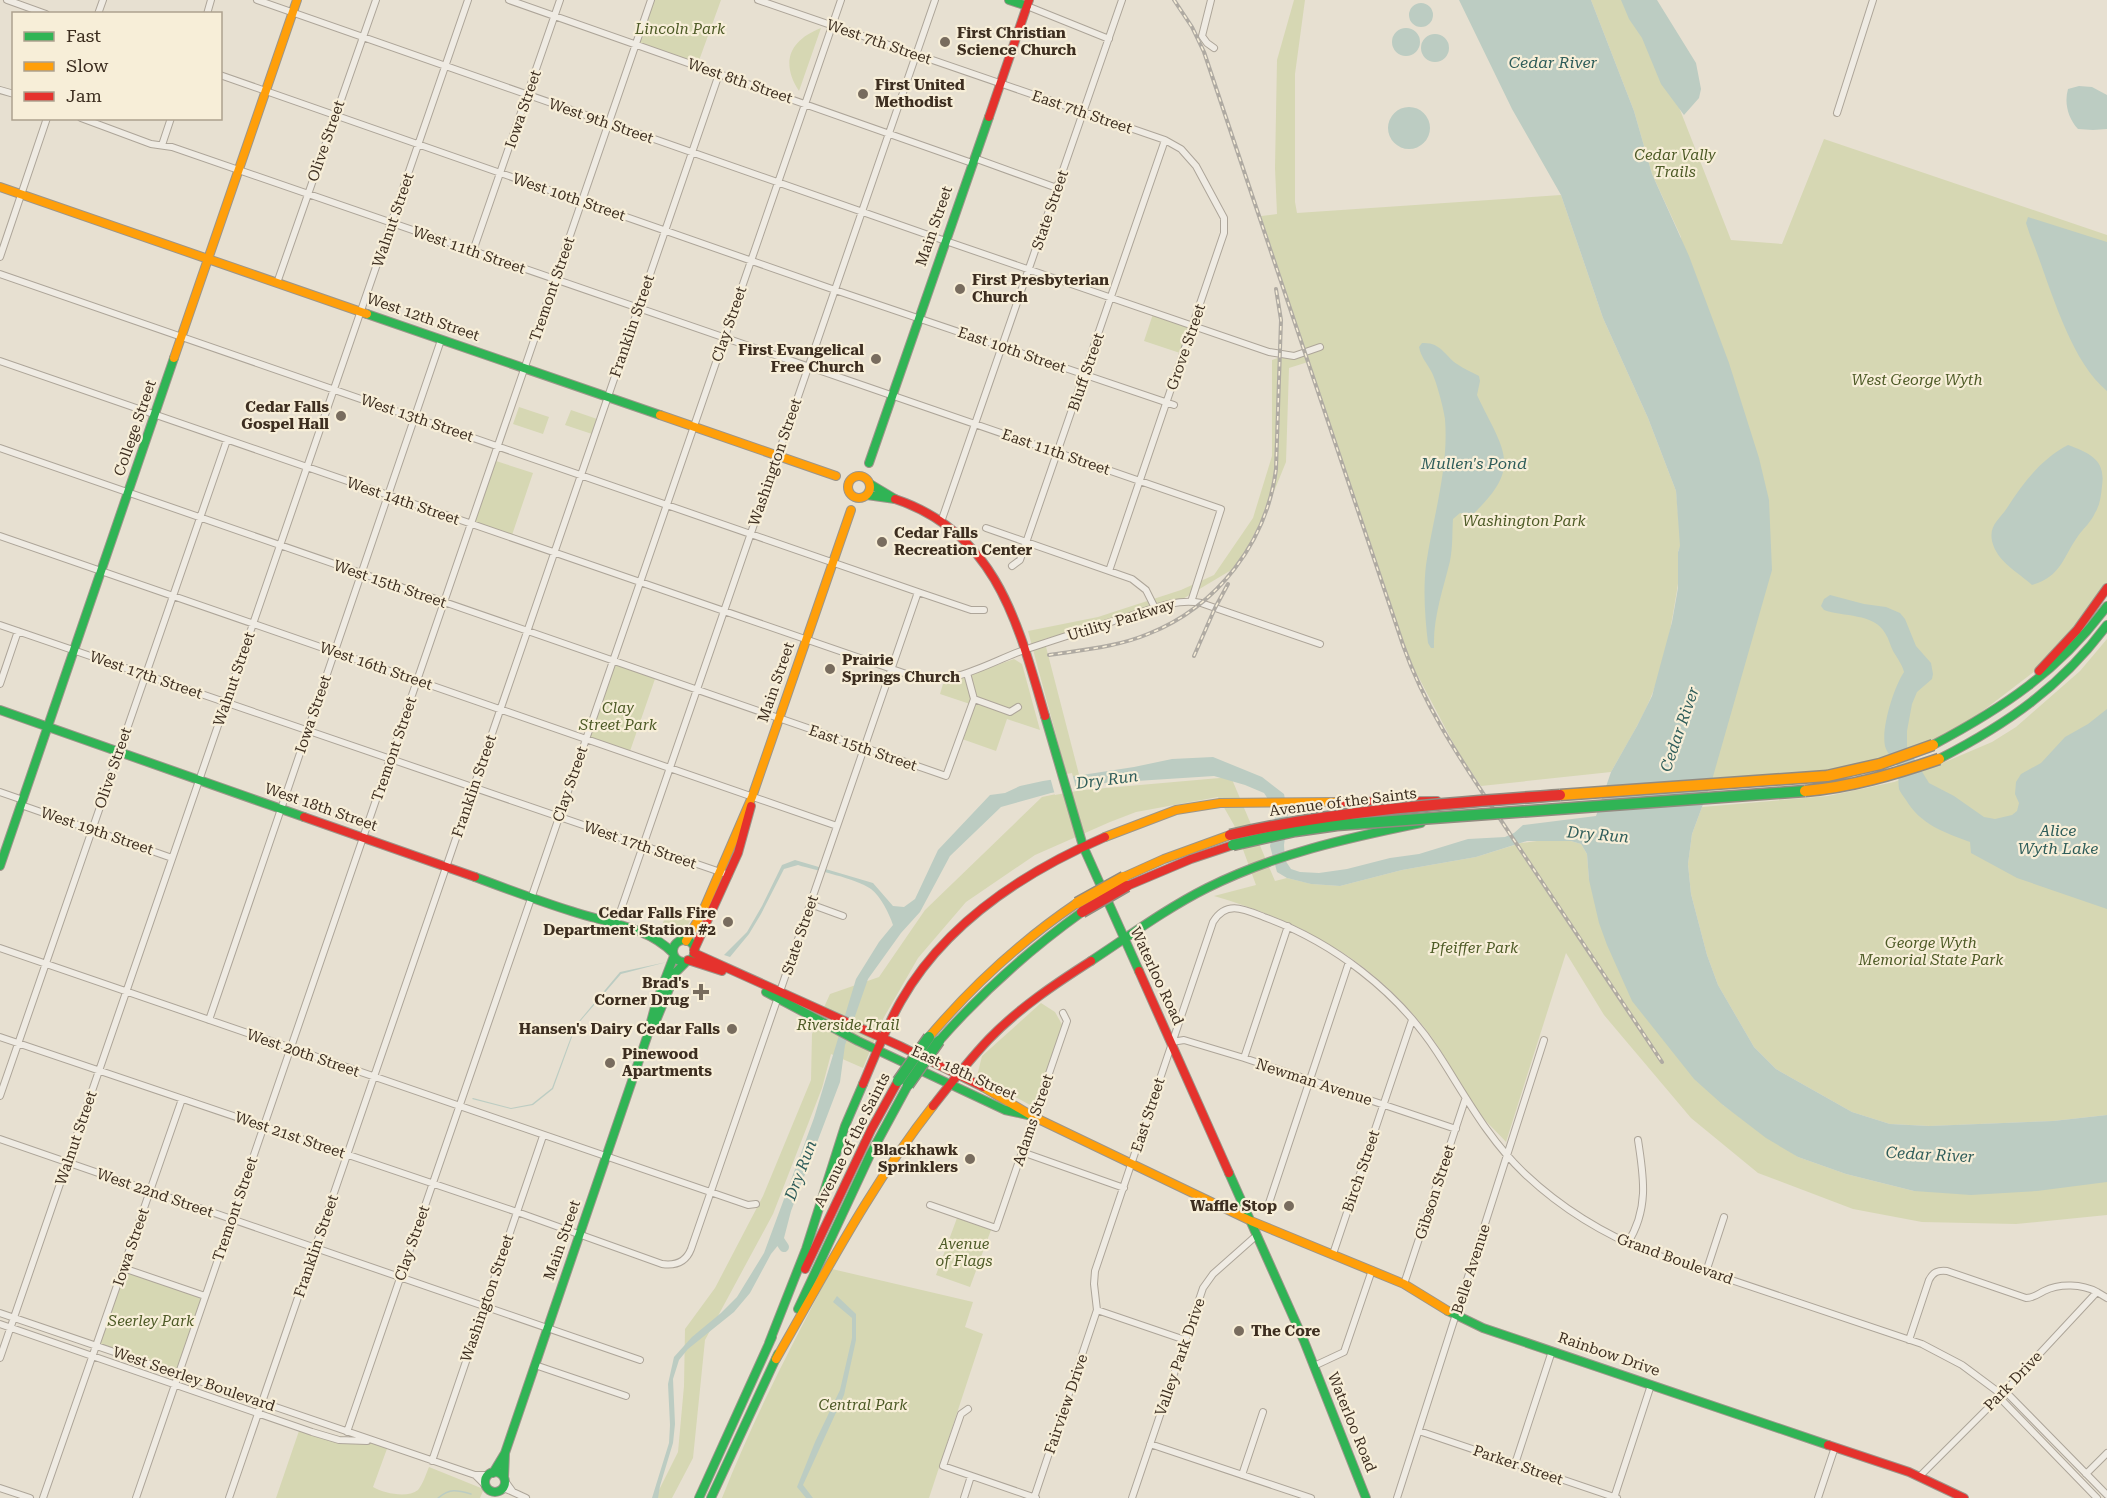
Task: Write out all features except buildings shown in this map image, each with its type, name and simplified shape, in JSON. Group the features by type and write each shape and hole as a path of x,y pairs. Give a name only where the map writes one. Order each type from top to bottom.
{"main road":[{"name":"College Street","path":"0,866 297,0"},
{"path":"1009,0 1028,3"},
{"name":"Main Street","path":"647,1037 676,972 691,956 748,822 752,797 1028,3"},
{"name":"West 12th Street","path":"0,187 694,426 860,486"},
{"name":"Waterloo Road","path":"860,486 904,502 941,522 969,544 993,576 1008,604 1025,649 1083,846 1314,1366 1362,1496"},
{"path":"2004,706 2077,630 2107,588"},
{"name":"Avenue of the Saints","path":"699,1498 769,1343 871,1130 934,1039 1004,972 1080,908 1126,881 1191,859 1266,826 1316,818 1483,801 1827,776 1857,771 1903,758 1933,746 2004,706 2074,648 2107,606"},
{"name":"Avenue of the Saints","path":"1232,840 1318,828 1402,820 1829,789 1881,778 1939,759 1987,735 2022,712 2048,691 2084,656 2107,625"},
{"path":"2084,656 2107,631"},
{"name":"West 18th Street","path":"0,710 573,912 633,930 668,945 674,954"},
{"path":"769,1343 806,1250 845,1126 882,1038 913,982 952,933 980,908 1020,880 1083,846 1127,827 1176,810 1220,803 1483,801"},
{"path":"776,1359 861,1209 917,1127 980,1049 1017,1014 1086,963 1179,904 1244,871 1284,855 1340,838 1439,819"},
{"name":"Main Street","path":"684,940 724,874"},
{"name":"West 18th Street","path":"633,930 684,940"},
{"path":"684,940 692,944 691,956 680,961 674,954 675,946 684,940"},
{"name":"Main Street","path":"493,1486 674,954"},
{"name":"East 18th Street","path":"691,956 778,996 810,1004 858,1041 1005,1110 1034,1117"},
{"name":"East 18th Street","path":"829,1020 862,1028 959,1074 1011,1101 1034,1117 1251,1221"},
{"name":"Avenue of the Saints","path":"714,1498 729,1460 903,1083"},
{"name":"Rainbow Drive","path":"1251,1221 1372,1269 1404,1284 1456,1316 1483,1328 1920,1476 1964,1498"},
{"path":"691,1498 725,1438"}],"street":[{"path":"7,0 40,12"},
{"name":"West 9th Street","path":"257,0 945,241 1280,354 1299,355 1320,347"},
{"name":"Olive Street","path":"277,283 376,0"},
{"name":"Walnut Street","path":"0,1358 468,0"},
{"name":"West 8th Street","path":"508,0 889,133 1057,188"},
{"name":"Iowa Street","path":"473,251 561,0"},
{"name":"Tremont Street","path":"136,1498 651,0"},
{"name":"West 7th Street","path":"758,0 1000,84"},
{"name":"Clay Street","path":"347,1432 841,0"},
{"name":"Washington Street","path":"616,924 935,0"},
{"name":"State Street","path":"941,522 1122,0"},
{"path":"1211,0 1202,36 1214,48"},
{"path":"1837,113 1873,0"},
{"path":"1028,3 1109,39"},
{"name":"Franklin Street","path":"230,1498 719,74"},
{"name":"West 10th Street","path":"222,76 918,318"},
{"name":"East 7th Street","path":"1000,84 1165,140"},
{"path":"0,257 46,120"},
{"name":"West 11th Street","path":"86,120 151,144 172,147 892,395"},
{"path":"162,145 170,120"},
{"name":"Bluff Street","path":"1012,566 1020,560 1165,140"},
{"name":"Grove Street","path":"1109,571 1170,404 1224,233 1224,218 1190,157 1165,140"},
{"name":"West 13th Street","path":"0,274 918,592 971,610 984,610"},
{"name":"East 10th Street","path":"918,318 1170,404"},
{"name":"Iowa Street","path":"209,1020 441,340"},
{"name":"West 14th Street","path":"0,361 891,669"},
{"name":"East 11th Street","path":"892,395 1221,509 1191,602"},
{"name":"Olive Street","path":"0,1096 227,440"},
{"name":"West 15th Street","path":"0,448 779,719"},
{"path":"986,528 1132,579 1146,590 1155,608"},
{"name":"West 16th Street","path":"0,536 837,826"},
{"name":"State Street","path":"668,1265 678,1264 688,1255 918,592"},
{"name":"Utility Parkway","path":"891,669 931,681 944,680 1025,649 1155,608 1191,602 1320,644"},
{"name":"West 17th Street","path":"0,625 724,874"},
{"path":"0,684 18,631"},
{"path":"967,673 974,699 1010,712 1018,707"},
{"name":"East 15th Street","path":"779,719 946,776 974,699"},
{"name":"West 19th Street","path":"0,792 92,830 172,858"},
{"path":"810,904 843,916"},
{"name":"Grand Boulevard","path":"1212,922 1218,913 1230,908 1243,909 1288,926 1349,962 1386,993 1412,1020 1436,1051 1487,1132 1508,1156 1540,1188 1571,1213 1627,1244 1909,1340 1949,1357 2002,1394 2107,1496"},
{"name":"East Street","path":"1097,1310 1095,1271 1212,922"},
{"path":"1244,1058 1288,926"},
{"name":"West 20th Street","path":"0,948 543,1136 748,1205 756,1204"},
{"path":"1267,1209 1349,962"},
{"name":"Adams Street","path":"930,1205 996,1228 1067,1021 1063,1013"},
{"name":"Birch Street","path":"1333,1254 1412,1020"},
{"name":"West 21st Street","path":"0,1037 264,1126 350,1149 433,1183 668,1265"},
{"name":"Newman Avenue","path":"1172,1042 1184,1040 1244,1058 1456,1129"},
{"name":"Belle Avenue","path":"1396,1498 1544,1040"},
{"name":"Iowa Street","path":"43,1498 182,1099"},
{"name":"Gibson Street","path":"1404,1284 1466,1100"},
{"name":"Washington Street","path":"432,1461 543,1136"},
{"name":"West 22nd Street","path":"0,1139 640,1360"},
{"path":"1627,1244 1635,1228 1645,1192 1638,1140"},
{"path":"1022,1152 1124,1188"},
{"path":"1706,1272 1724,1217"},
{"name":"Valley Park Drive","path":"1132,1498 1207,1280 1257,1235"},
{"path":"123,1268 205,1296"},
{"path":"1314,1366 1344,1352 1372,1269"},
{"path":"1909,1340 1929,1280 1938,1271 1947,1271 2026,1298 2057,1287 2083,1287 2107,1298"},
{"name":"Park Drive","path":"1920,1476 2002,1394 2097,1292"},
{"path":"1097,1310 1185,1340"},
{"name":"Fairview Drive","path":"1035,1498 1097,1310"},
{"name":"West Seerley Boulevard","path":"0,1313 475,1475 493,1486 526,1498"},
{"name":"West Seerley Boulevard","path":"0,1324 339,1440 363,1441 388,1446"},
{"path":"1515,1464 1552,1351"},
{"path":"535,1365 626,1396"},
{"path":"1615,1498 1651,1384"},
{"name":"Grand Boulevard","path":"2002,1394 2097,1498"},
{"path":"968,1409 961,1414 943,1466 1035,1498"},
{"path":"1242,1474 1263,1412"},
{"name":"Parker Street","path":"1419,1431 1615,1498"},
{"path":"1150,1444 1311,1498"},
{"path":"1818,1498 1834,1447"},
{"path":"2086,1474 2107,1453"},
{"path":"964,1498 971,1476"},
{"path":"0,1488 30,1498"}],"green space":[{"name":"Lincoln Park","path":"651,0 721,0 697,66 636,45"},
{"path":"1294,0 1305,0 1295,74 1295,202 1297,213 1561,195 1603,318 1648,418 1676,491 1681,546 1678,551 1679,577 1663,663 1647,707 1611,772 1481,786 1459,754 1410,661 1308,362 1289,368 1286,462 1266,511 1238,566 1176,603 1044,639 1083,790 1231,777 1275,881 1287,878 1312,884 1340,886 1402,870 1476,857 1521,843 1571,841 1581,844 1587,854 1589,880 1723,1105 1798,1157 1846,1174 1914,1191 2107,1181 2107,1215 2016,1224 1922,1222 1853,1209 1758,1173 1691,1118 1604,1015 1566,953 1506,1142 1475,1108 1424,1027 1379,980 1330,944 1303,930 1275,917 1214,896 1256,885 1234,825 1218,797 1136,812 1035,855 966,902 918,958 883,1019 863,1068 831,1054 822,1088 773,1214 705,1340 693,1458 672,1498 655,1498 678,1452 684,1386 685,1329 715,1288 763,1196 811,1080 812,1034 830,994 879,977 925,910 1042,797 1071,791 1028,631 1098,617 1181,590 1214,575 1253,518 1272,456 1272,360 1304,349 1261,216 1277,214 1275,168 1277,60"},
{"name":"West George Wyth","path":"1591,0 1637,0 1731,240 1782,244 1824,139 2107,235 2107,587 2048,661 1946,739 1856,771 1693,787 1681,237 1652,174 1634,111"},
{"path":"821,28 799,91 790,71 791,53 802,39"},
{"path":"1153,314 1190,326 1180,353 1144,341"},
{"path":"519,407 549,417 543,434 513,424"},
{"path":"571,410 600,420 595,435 565,425"},
{"path":"493,460 533,473 511,538 471,525"},
{"name":"George Wyth Memorial State Park","path":"2107,639 2107,1115 2053,1121 1930,1126 1890,1124 1852,1112 1776,1069 1754,1047 1718,985 1707,955 1691,894 1688,864 1692,834 1702,807 1828,796 1894,782 1931,768 1992,742 2016,727 2080,671"},
{"path":"1014,659 1022,664 1040,730 1007,719 996,751 962,739 973,705 940,694 943,684"},
{"name":"Clay Street Park","path":"613,661 656,676 629,754 586,739"},
{"path":"667,911 691,919 681,939 660,932"},
{"path":"1041,1003 1055,1012 1064,1028 1038,1105 1030,1105 977,1076 982,1056"},
{"name":"Avenue of Flags","path":"957,1218 991,1230 970,1287 936,1275"},
{"name":"Seerley Park","path":"123,1268 205,1296 179,1374 96,1346"},
{"name":"Central Park","path":"832,1269 973,1302 965,1327 983,1334 929,1498 722,1498 760,1411"},
{"path":"300,1428 388,1446 373,1487 384,1492 408,1494 418,1490 429,1467 481,1488 483,1491 480,1498 276,1498"}],"water":[{"name":"Cedar River","path":"1459,0 1591,0 1634,111 1652,174 1689,256 1729,363 1759,458 1769,500 1772,570 1712,780 1692,834 1688,864 1691,894 1707,955 1718,985 1754,1047 1776,1069 1852,1112 1890,1124 1929,1126 2053,1121 2107,1115 2107,1182 2037,1191 1971,1195 1914,1191 1846,1174 1798,1157 1766,1138 1694,1079 1632,1001 1599,923 1589,880 1587,854 1581,844 1571,841 1527,841 1476,857 1402,870 1340,886 1311,884 1287,878 1277,872 1270,846 1276,811 1264,793 1245,785 1214,776 1105,783 1051,793 1001,807 950,856 920,912 901,933 868,979 845,1045 840,1082 791,1211 784,1238 771,1254 750,1293 734,1312 688,1349 679,1360 673,1379 675,1424 673,1443 658,1498 652,1498 669,1443 668,1384 674,1357 692,1337 737,1297 764,1253 814,1118 856,979 879,942 893,925 878,896 871,889 846,878 798,865 784,869 749,934 730,957 724,955 747,932 782,865 795,860 873,883 893,906 904,907 915,899 938,850 990,795 1005,793 1020,786 1043,781 1172,759 1213,757 1262,777 1284,794 1288,815 1284,845 1285,860 1291,869 1300,872 1319,873 1347,869 1390,858 1419,854 1468,839 1505,837 1523,825 1596,816 1611,772 1652,696 1672,622 1678,588 1680,546 1676,491 1648,418 1603,318 1561,195 1512,109"},
{"path":"1621,0 1657,0 1696,63 1701,89 1699,98 1684,115 1661,84 1642,38 1629,19"},
{"path":"1421,3 1430,6 1433,15 1430,24 1421,27 1412,24 1409,15 1412,6"},
{"path":"1406,28 1416,32 1420,42 1416,52 1406,56 1396,52 1392,42 1396,32"},
{"path":"1435,34 1445,38 1449,48 1445,58 1435,62 1425,58 1421,48 1425,38"},
{"path":"2079,86 2092,87 2107,95 2107,129 2078,129 2075,125 2066,100 2068,89"},
{"path":"1409,107 1417,108 1424,113 1429,120 1429,136 1424,143 1417,148 1409,149 1401,148 1394,143 1389,136 1388,128 1389,120 1394,113 1401,108"},
{"path":"2028,217 2107,242 2107,391 2081,360 2061,318 2026,223"},
{"name":"Mullen's Pond","path":"1422,343 1438,347 1457,364 1479,376 1477,395 1501,445 1504,458 1503,471 1498,484 1488,499 1471,516 1460,513 1453,519 1451,555 1437,614 1434,648 1431,648 1428,643 1425,614 1426,565 1443,474 1446,437 1445,419 1435,381 1420,351 1419,347"},
{"path":"2068,445 2083,451 2099,464 2103,477 2099,504 2092,519 2078,536 2061,565 2050,576 2032,585 1998,555 1992,541 1992,531 1995,523 2033,472 2049,457"},
{"name":"Alice Wyth Lake","path":"1830,595 1886,607 1900,613 1905,619 1916,646 1931,663 1933,674 1932,679 1917,692 1912,704 1907,731 1907,747 1929,783 1954,796 1984,817 1995,819 2012,815 2017,811 2019,803 2015,794 2016,782 2021,774 2041,763 2065,737 2088,724 2107,709 2107,909 2017,878 1971,853 1970,842 1934,827 1918,815 1899,789 1897,766 1886,749 1884,738 1889,708 1904,672 1901,664 1886,635 1874,622 1824,610 1821,606 1824,599"},
{"path":"667,962 621,974 576,1026 553,1089 533,1105 511,1109 472,1099 511,1108 532,1104 552,1088 575,1026 620,972"},
{"path":"837,1296 856,1314 856,1340 844,1395 803,1485 813,1498 806,1498 797,1487 840,1390 852,1338 852,1318 833,1302"}],"pier":[{"path":"1072,773 1077,791 1055,795 1050,777"}],"waterway":[{"name":"Dry Run","path":"779,1229 778,1238 784,1247"},
{"path":"438,1498 454,1491 471,1494"}],"railway":[{"path":"1174,0 1192,27 1204,52 1403,645 1424,695 1465,766 1662,1062"},
{"path":"1049,655 1124,642 1173,622 1196,607 1216,589 1235,569 1250,546 1271,496 1276,469 1281,320 1276,289"},
{"path":"1194,656 1228,584"}],"traffic: fast":[{"path":"1009,0 1027,6"},
{"path":"869,463 989,117"},
{"path":"367,314 660,415"},
{"path":"0,866 174,358"},
{"path":"867,495 895,499 870,484"},
{"path":"1933,745 1983,717 2029,686 2070,650 2107,606"},
{"path":"1939,759 2010,718 2031,702 2071,667 2107,625"},
{"path":"0,710 304,817"},
{"path":"1045,716 1083,846 1139,971"},
{"path":"1233,845 1295,831 1337,825 1805,791"},
{"path":"1091,961 1177,904 1233,876 1312,848 1421,823"},
{"path":"475,877 559,907 639,931 663,944 673,953"},
{"path":"939,1041 1007,972 1082,912"},
{"path":"684,940 694,947 695,951 688,961 684,962 674,955 673,951 680,941 684,940"},
{"path":"505,1453 647,1037 656,1003 674,956"},
{"path":"655,1023 676,972 687,961"},
{"path":"766,992 858,1041 1005,1110 1028,1115"},
{"path":"898,1081 929,1037"},
{"path":"908,1085 939,1041"},
{"path":"769,1343 806,1249 845,1126 863,1084"},
{"path":"798,1309 870,1155 908,1085"},
{"path":"1229,1173 1304,1341 1366,1498"},
{"path":"1448,1311 1483,1328 1828,1445"},
{"path":"699,1498 772,1337"},
{"path":"711,1498 778,1354"},
{"path":"493,1473 505,1453 504,1478"},
{"path":"495,1472 502,1475 505,1482 502,1489 495,1492 488,1489 485,1482 488,1475 495,1472"}],"traffic: slow":[{"path":"174,358 297,0"},
{"path":"0,187 367,314"},
{"path":"660,415 836,476"},
{"path":"859,476 867,479 870,487 867,495 859,498 851,495 848,487 851,479 859,476"},
{"path":"686,941 702,913 752,797 851,510"},
{"path":"1560,795 1827,776 1880,764 1933,745"},
{"path":"1805,791 1873,779 1939,759"},
{"path":"1105,837 1176,810 1220,803 1339,802"},
{"path":"1124,877 1164,859 1230,835"},
{"path":"1077,903 1124,877"},
{"path":"929,1037 963,999 999,965 1036,933 1077,903"},
{"path":"983,1087 1034,1117 1251,1221 1404,1284 1448,1311"},
{"path":"776,1359 869,1198 933,1106"}],"traffic: jam":[{"path":"989,117 1029,0"},
{"path":"895,499 930,514 958,534 980,558 1013,616 1045,716"},
{"path":"2039,671 2077,630 2107,588"},
{"path":"1230,835 1353,813 1560,795"},
{"path":"1339,802 1437,801"},
{"path":"694,950 738,853 751,806"},
{"path":"304,817 475,877"},
{"path":"863,1084 901,1001 919,973 940,947 964,924 1017,883 1045,866 1105,837"},
{"path":"1127,886 1191,859 1233,845"},
{"path":"1082,912 1127,886"},
{"path":"694,953 900,1046 983,1087"},
{"path":"688,960 722,971"},
{"path":"933,1106 989,1039 1038,997 1091,961"},
{"path":"1139,971 1229,1173"},
{"path":"805,1269 871,1130 898,1081"},
{"path":"1828,1445 1909,1472 1964,1498"}],"place":[{"name":"First Christian Science Church","path":"945,42"},
{"name":"First United Methodist","path":"863,94"},
{"name":"First Presbyterian Church","path":"960,289"},
{"name":"First Evangelical Free Church","path":"876,359"},
{"name":"Cedar Falls Gospel Hall","path":"341,416"},
{"name":"Cedar Falls Recreation Center","path":"882,542"},
{"name":"Prairie Springs Church","path":"830,669"},
{"name":"Cedar Falls Fire Department Station #2","path":"728,922"},
{"name":"Brad's Corner Drug","path":"701,992"},
{"name":"Hansen's Dairy Cedar Falls","path":"732,1029"},
{"name":"Pinewood Apartments","path":"610,1063"},
{"name":"Blackhawk Sprinklers","path":"970,1159"},
{"name":"Waffle Stop","path":"1289,1206"},
{"name":"The Core","path":"1239,1331"}],"park label":[{"name":"Cedar Vally Trails","path":"1675,164"},
{"name":"Washington Park","path":"1524,521"},
{"name":"Pfeiffer Park","path":"1474,948"},
{"name":"Riverside Trail","path":"848,1025"}]}
